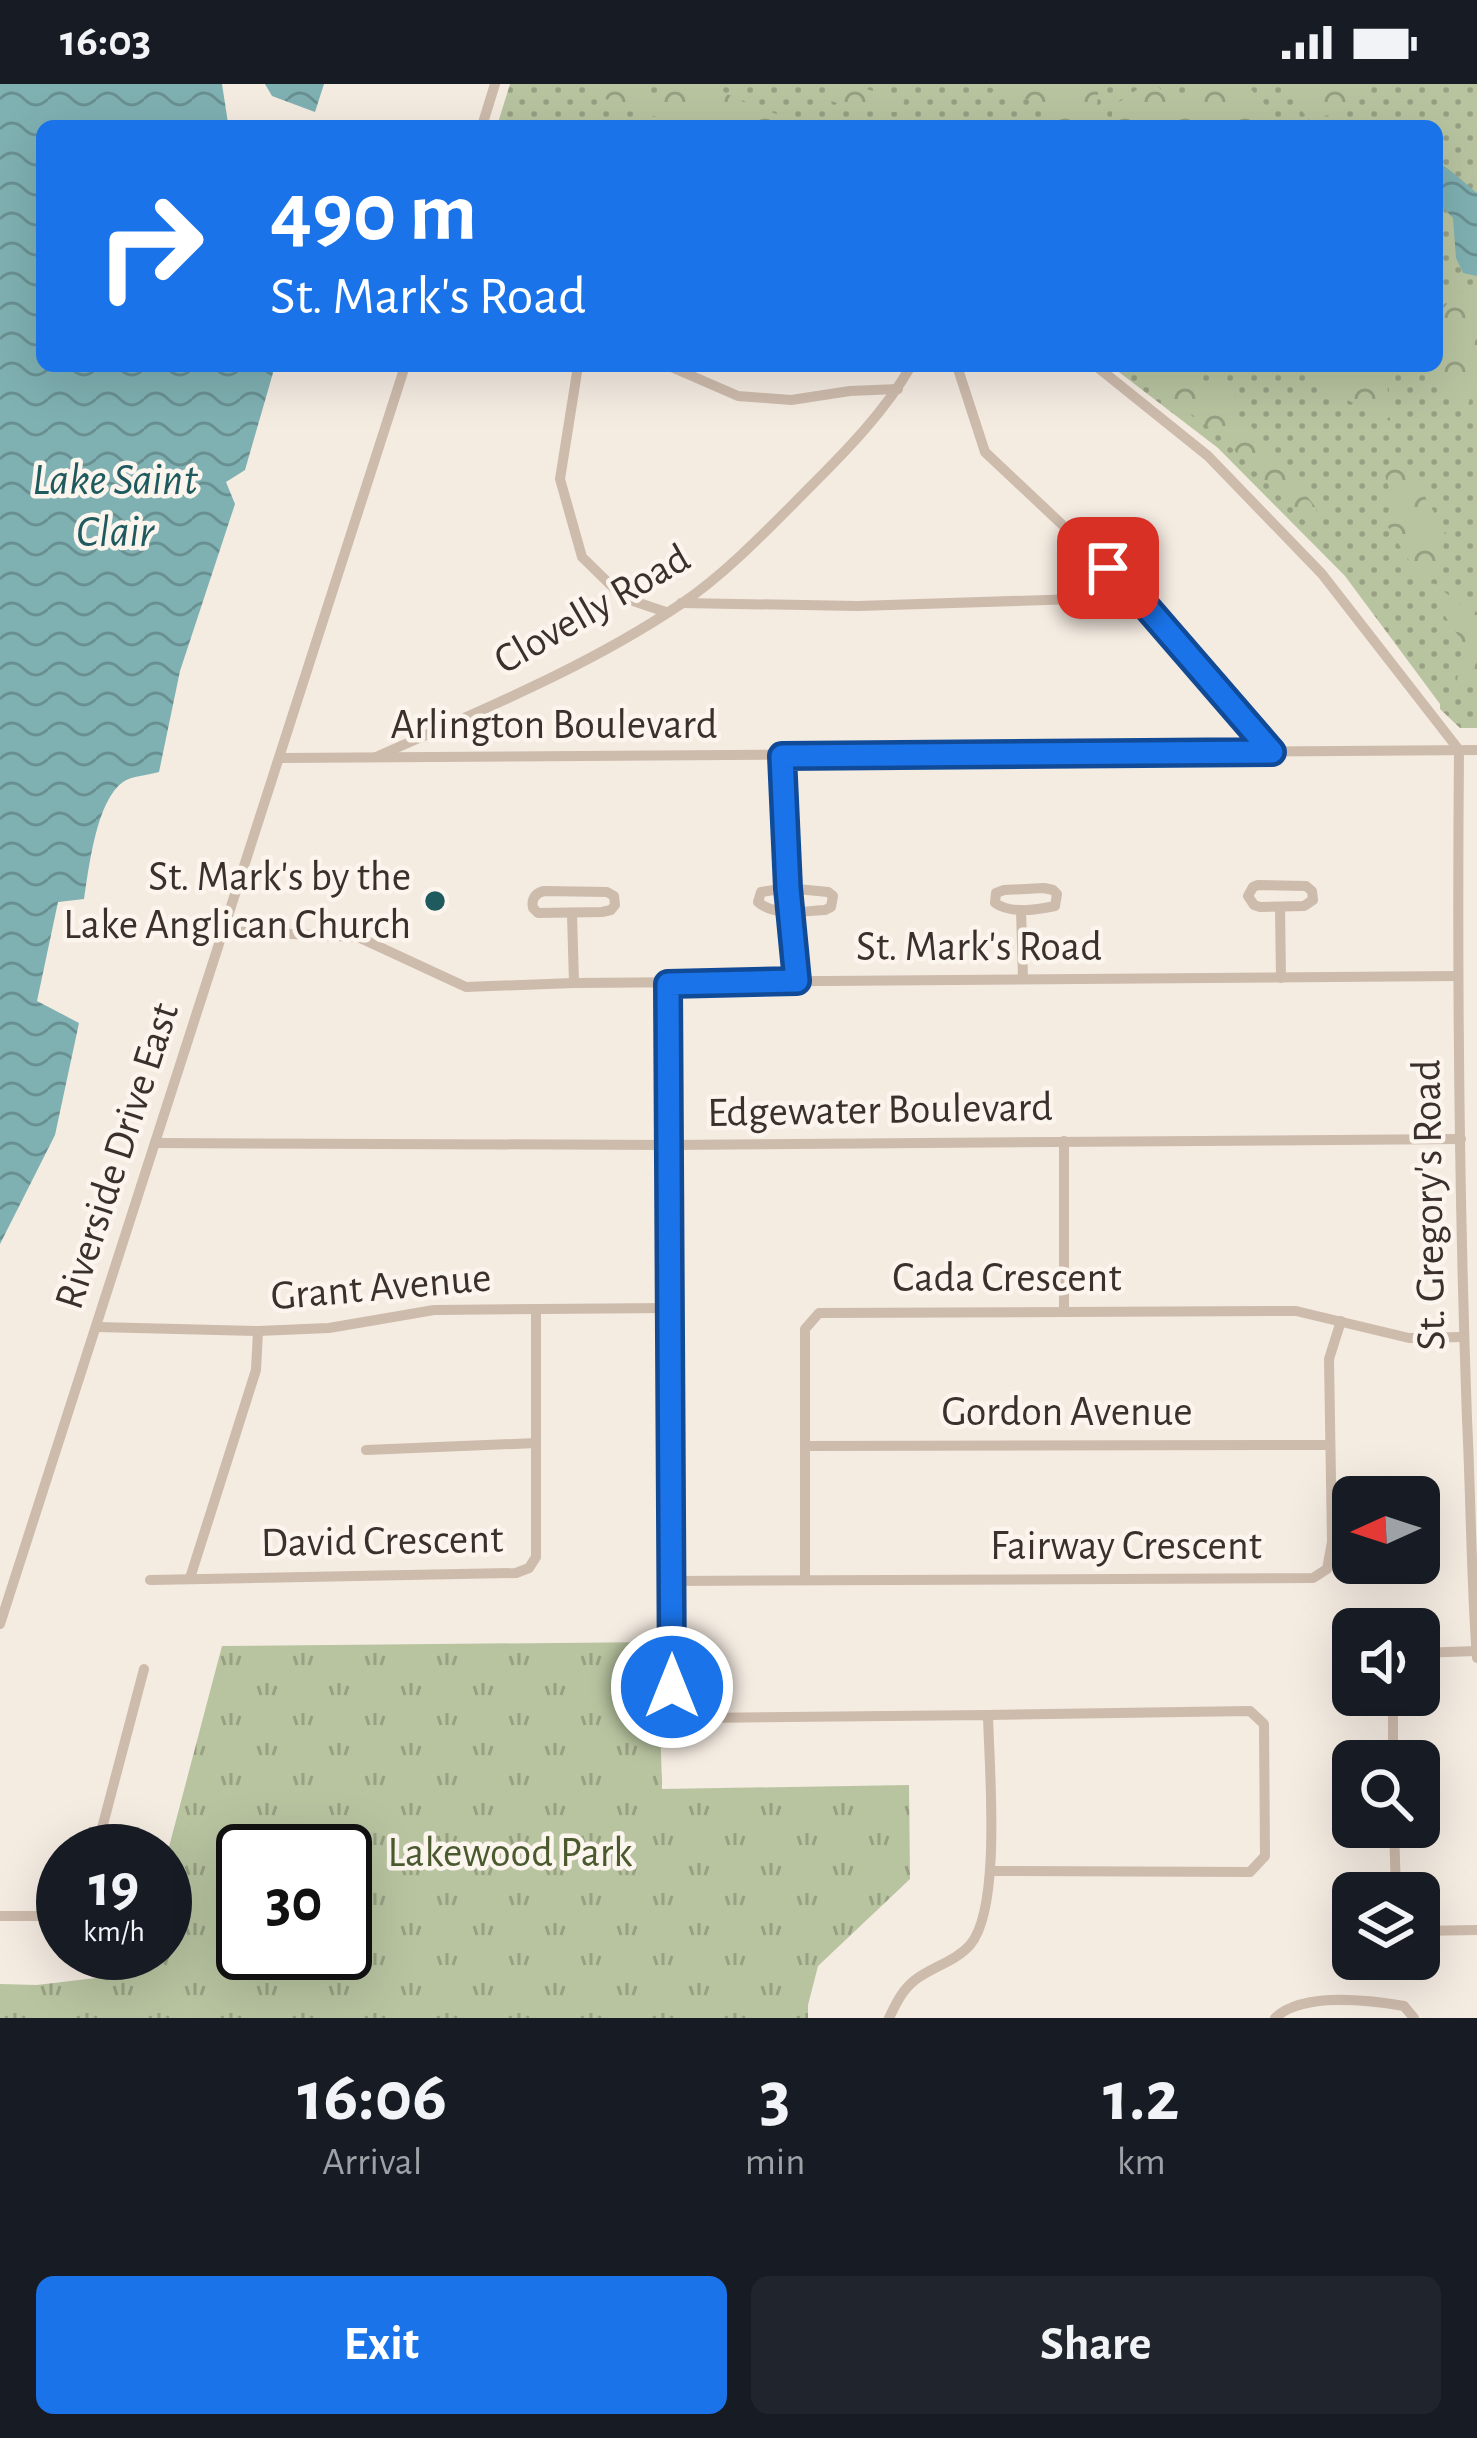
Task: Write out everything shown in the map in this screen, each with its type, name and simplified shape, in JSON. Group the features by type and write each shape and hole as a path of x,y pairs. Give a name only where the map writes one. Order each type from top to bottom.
{"street":[{"path":"484,120 495,84"},
{"name":"Riverside Drive East","path":"0,1624 403,372"},
{"path":"577,372 560,479 582,557 624,598 666,612"},
{"path":"683,372 738,396 791,400 898,389"},
{"name":"Clovelly Road","path":"371,760 572,668 682,603 741,555 847,449 908,372"},
{"path":"959,372 985,452 1138,597 1272,752"},
{"path":"1103,372 1208,456 1322,574 1459,750"},
{"path":"682,603 858,606 1138,597"},
{"name":"St. Gregory's Road","path":"1459,750 1464,1336 1477,1654"},
{"name":"Arlington Boulevard","path":"280,758 1477,750"},
{"path":"782,756 797,981"},
{"path":"1258,885 1301,885 1312,892 1310,904 1280,908 1253,905 1250,891 1258,885"},
{"path":"788,888 822,890 833,896 831,907 768,910 758,902 761,892 788,888"},
{"path":"1045,888 1057,894 1054,906 1022,910 999,907 996,893 1045,888"},
{"path":"544,891 608,892 615,899 611,910 572,914 535,912 532,900 544,891"},
{"path":"1280,908 1281,977"},
{"path":"1022,910 1022,979"},
{"path":"572,914 574,983"},
{"name":"St. Mark's Road","path":"224,932 358,937 466,987 1459,976"},
{"path":"668,984 672,1687 685,1714 699,1718 1250,1711 1264,1724 1265,1856 1250,1872 990,1871"},
{"name":"Edgewater Boulevard","path":"155,1143 1461,1139"},
{"path":"1064,1141 1064,1310"},
{"name":"Grant Avenue","path":"97,1327 258,1331 328,1328 434,1310 670,1308"},
{"name":"David Crescent","path":"150,1580 529,1568 536,1557 536,1309"},
{"name":"Cada Crescent","path":"805,1579 806,1329 819,1312 1296,1311 1409,1339 1464,1336"},
{"name":"Fairway Crescent","path":"672,1581 1313,1578 1327,1569 1332,1542 1329,1359 1341,1321"},
{"name":"David Crescent","path":"190,1578 256,1370 258,1331"},
{"path":"365,1450 536,1443"},
{"name":"Gordon Avenue","path":"805,1446 1330,1445"},
{"path":"1440,1653 1477,1654"},
{"path":"103,1824 144,1669"},
{"path":"889,2018 915,1979 970,1945 985,1917 990,1871 988,1715"},
{"path":"0,1916 36,1916"},
{"path":"1440,1931 1477,1930"},
{"path":"1275,2018 1299,2002 1378,2001 1404,2006 1414,2018"}],"green space":[{"path":"510,84 1477,84 1477,728 1460,728 1440,709 1345,576 1218,448 1119,372 1443,372 1443,120 499,120"},
{"path":"641,84 645,93 658,94 670,84 702,84 791,120 635,113 606,99 595,87"},
{"path":"828,84 860,87 905,101 897,112 862,111 828,100"},
{"path":"978,84 1099,84 1099,120 1057,120 1059,109"},
{"path":"1145,84 1156,84 1168,98 1195,99 1206,84 1246,84 1274,114 1274,120 1112,120 1112,107"},
{"path":"1285,84 1372,84 1372,89 1348,110 1309,120"},
{"path":"1455,291 1477,293 1477,360 1467,412 1422,372 1443,372 1443,310"},
{"path":"1136,372 1196,372 1206,384 1213,384 1220,372 1236,392 1230,416 1251,426 1317,509 1312,528 1219,435"},
{"path":"1314,372 1386,372 1390,421 1331,392"},
{"path":"1395,465 1413,476 1446,533 1440,563 1420,578 1385,522 1392,499 1385,475"},
{"path":"1433,583 1477,612 1477,684 1457,681 1463,643 1429,592"},
{"name":"Lakewood Park","path":"658,1642 662,1789 909,1785 910,1879 818,1966 808,2018 0,2018 0,1984 192,1980 192,1824 175,1824 222,1646"}],"water":[{"name":"Lake Saint Clair","path":"0,84 222,84 228,120 36,120 36,372 273,372 245,470 226,482 235,504 180,671 159,772 126,780 114,791 95,836 84,899 58,902 37,1001 79,1023 55,1135 0,1244"},
{"path":"265,84 324,84 315,112 272,96"},
{"path":"1443,166 1477,193 1477,276 1463,273 1456,258 1453,218 1443,207"}],"place":[{"name":"St. Mark's by the Lake Anglican Church","path":"435,901"}],"route":[{"path":"672,1687 668,984 797,981 782,756 1272,752 1108,568"}]}
